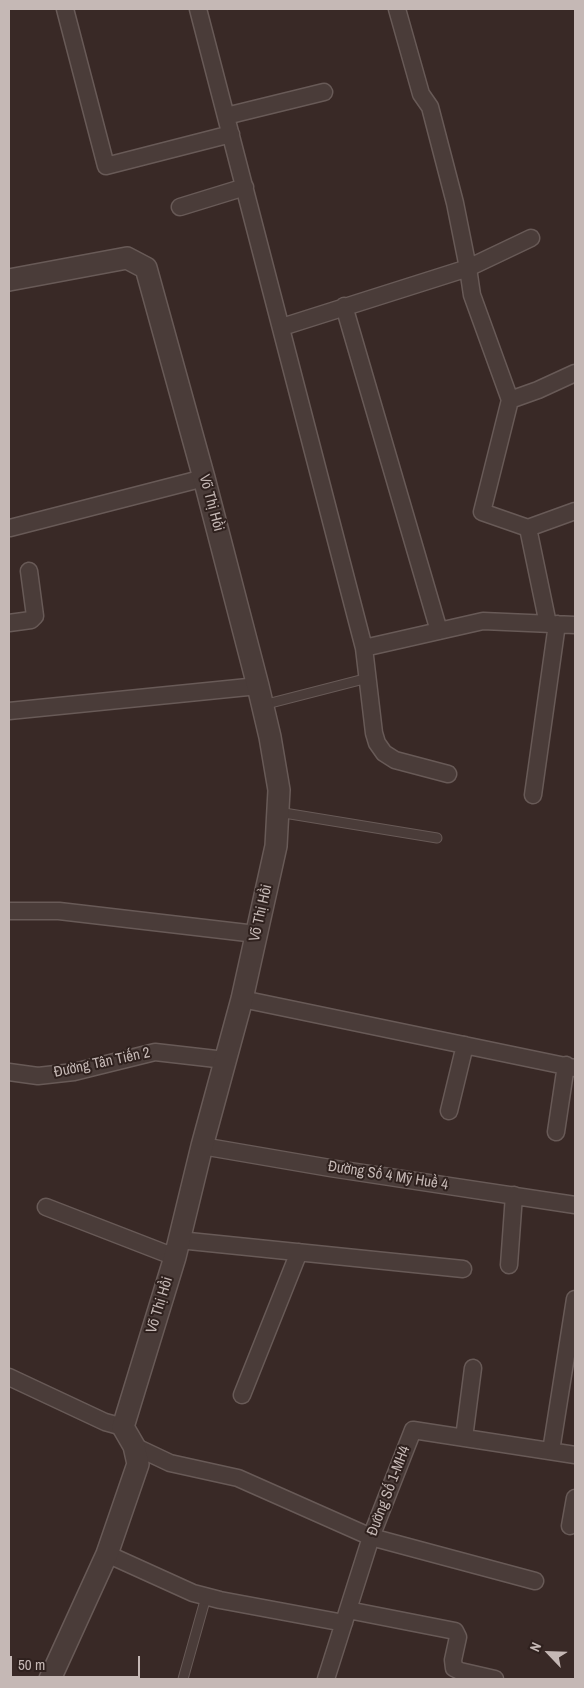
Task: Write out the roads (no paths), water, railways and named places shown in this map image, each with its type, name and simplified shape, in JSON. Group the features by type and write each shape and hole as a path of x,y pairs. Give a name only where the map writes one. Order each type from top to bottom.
{"street":[{"path":"65,9 106,166 231,134"},
{"path":"198,9 364,648 374,733 377,743 384,753 395,760 448,774"},
{"path":"397,9 421,94 430,107 455,203 472,295 510,400 482,512 528,528 575,511"},
{"path":"226,116 324,92"},
{"path":"180,207 245,187"},
{"path":"282,327 468,268 531,238"},
{"name":"Võ Thị Hồi","path":"9,280 127,258 146,268 204,478 260,696 270,737 279,790 276,846 242,999 202,1146 177,1248 123,1427"},
{"path":"344,306 439,631"},
{"path":"510,400 575,374"},
{"path":"10,528 204,478"},
{"path":"528,528 552,624 533,795"},
{"path":"9,623 31,620 35,616 29,571"},
{"path":"364,648 483,621 575,625"},
{"path":"9,711 260,696"},
{"path":"9,911 59,911 256,934"},
{"path":"242,999 571,1067 556,1132"},
{"path":"449,1111 465,1044"},
{"name":"Đường Tân Tiến 2","path":"9,1072 38,1076 74,1072 155,1052 225,1060"},
{"name":"Đường Số 4 Mỹ Huề 4","path":"202,1146 330,1168 575,1204"},
{"path":"509,1265 514,1195"},
{"path":"46,1207 177,1248 299,1252 463,1269"},
{"path":"242,1395 299,1252"},
{"path":"551,1451 575,1299"},
{"path":"464,1438 473,1368"},
{"path":"11,1384 123,1427 134,1446 138,1464 107,1554 53,1678"},
{"name":"Đường Số 1-MH4","path":"326,1679 371,1537 413,1430 575,1455"},
{"path":"134,1446 170,1463 238,1478 371,1537 535,1580"},
{"path":"570,1526 575,1498"},
{"path":"107,1554 183,1590 206,1597 456,1631 458,1637 453,1660 454,1668 495,1679"}],"lane":[{"path":"260,696 368,678"},
{"path":"278,812 436,838"},
{"path":"183,1679 206,1597"}]}
